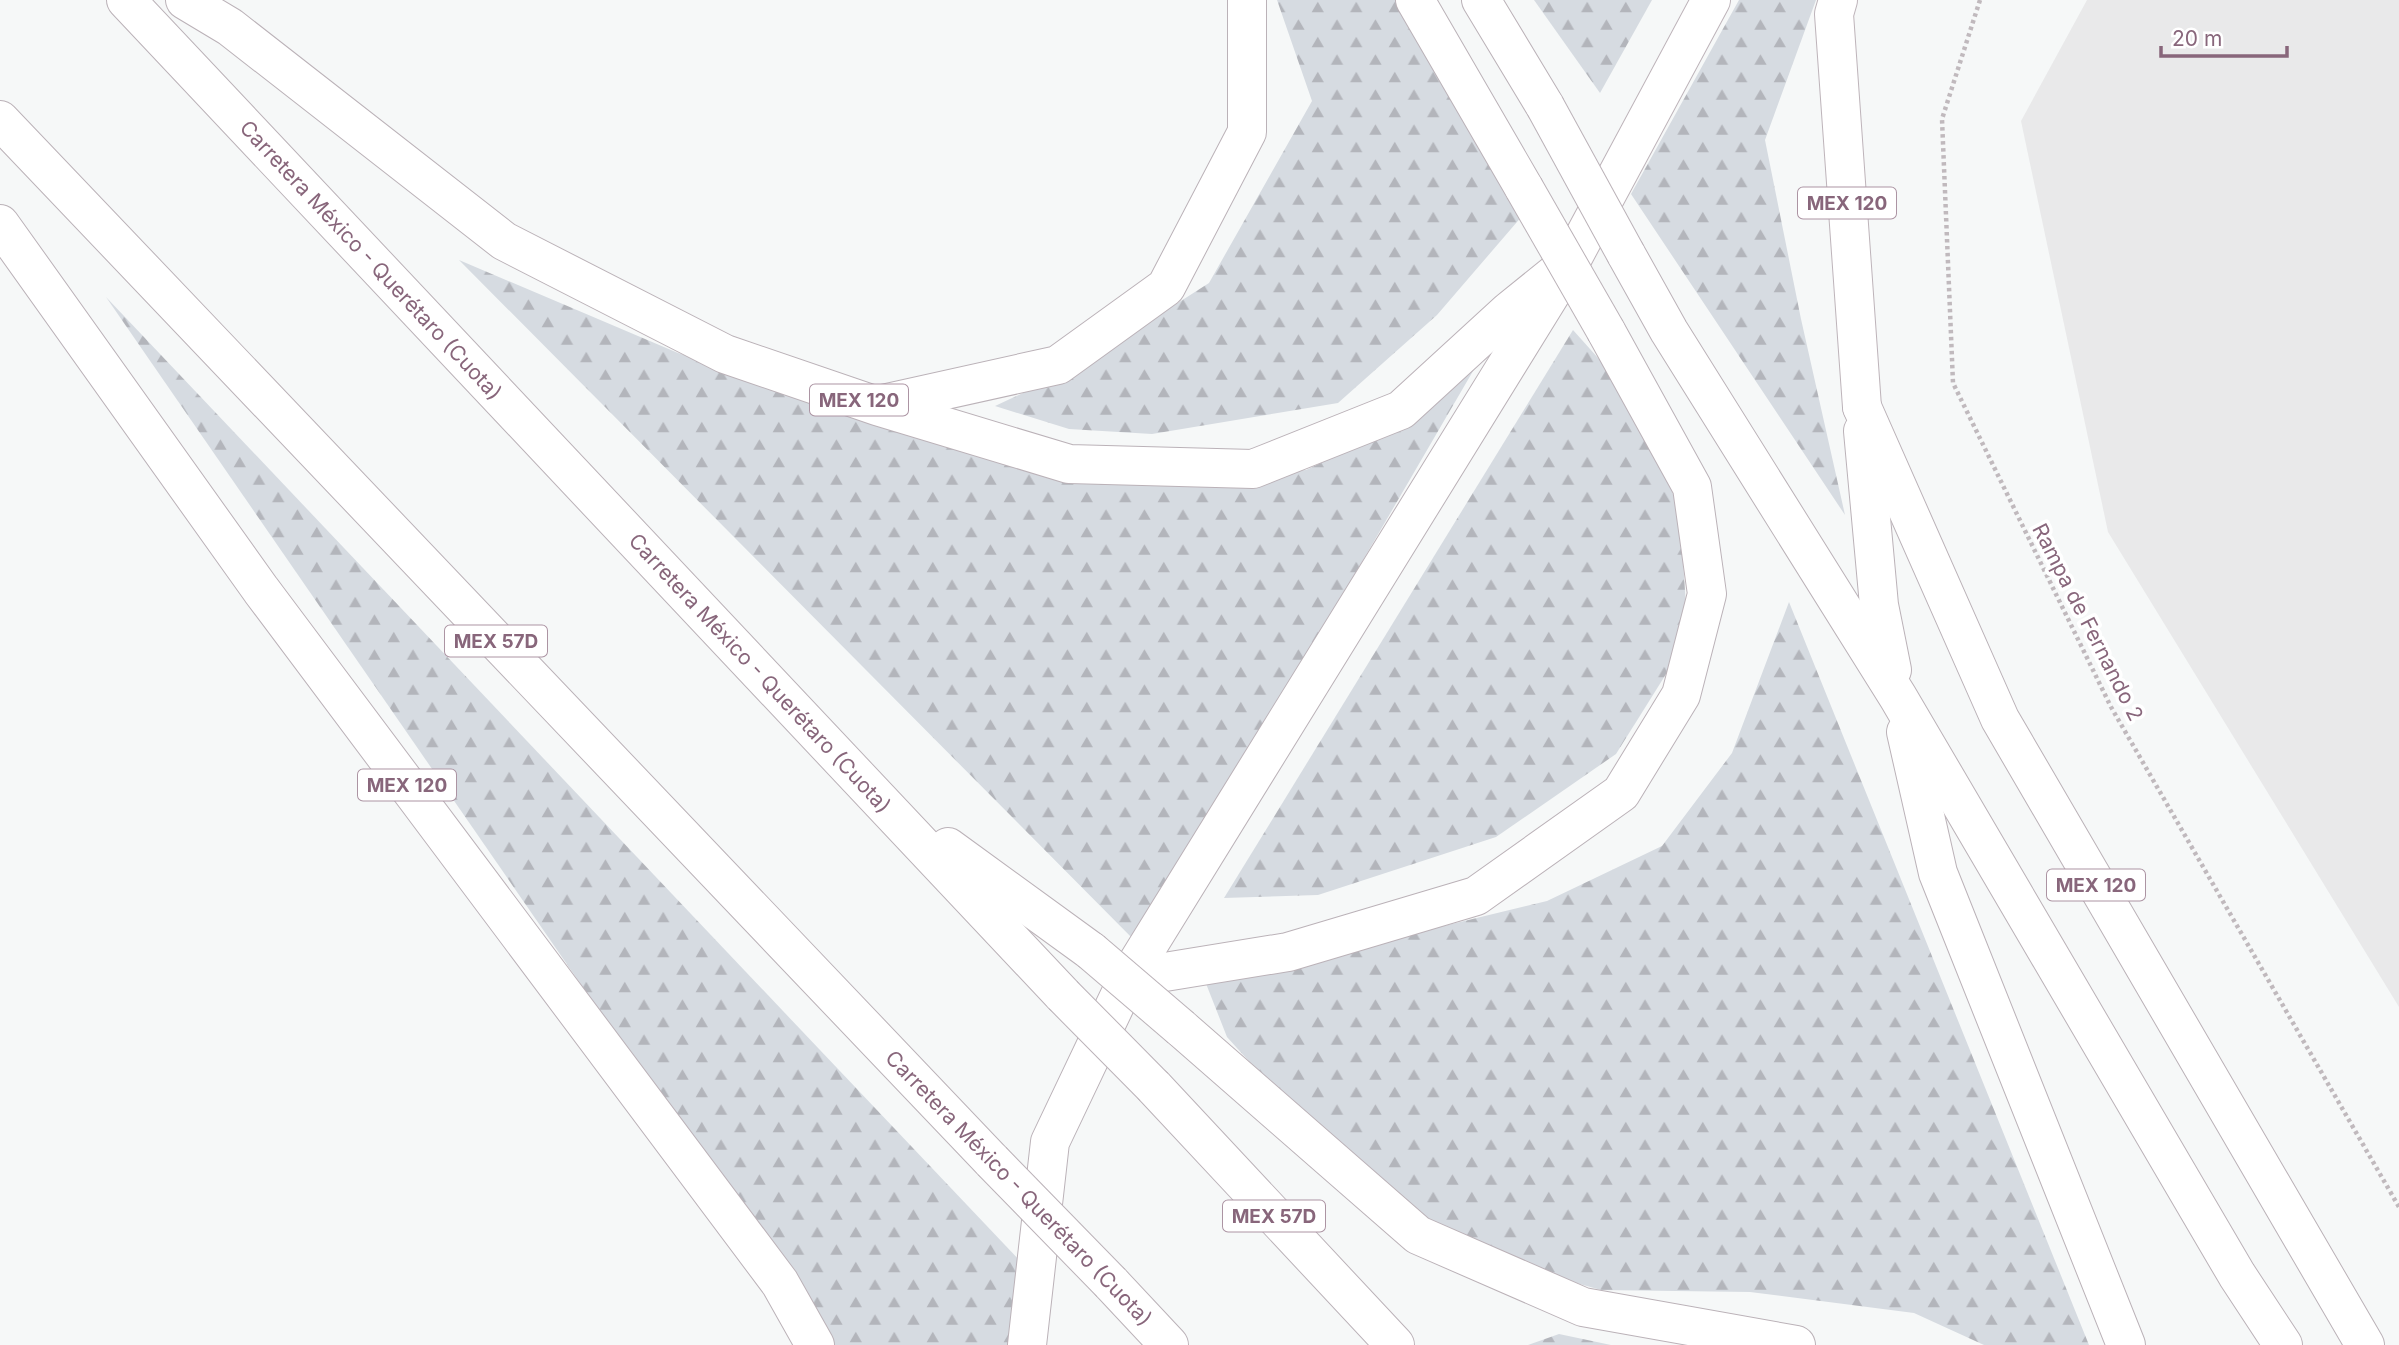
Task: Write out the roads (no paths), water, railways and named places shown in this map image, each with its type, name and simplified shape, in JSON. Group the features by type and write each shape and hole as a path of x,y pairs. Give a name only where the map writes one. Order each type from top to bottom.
{"main road":[{"name":"Carretera México - Querétaro (Cuota)","path":"125,0 1395,1345"},
{"name":"MEX 120","path":"185,0 230,27 504,241 725,354 877,406 1069,464 1253,469 1401,410 1509,311 1572,261 1712,0"},
{"path":"877,406 1058,365 1166,287 1247,132 1247,0"},
{"path":"1128,978 1288,952 1476,896 1621,793 1681,695 1707,594 1692,487 1606,331 1415,0"},
{"path":"1481,0 1545,106 1669,331 1898,697 2237,1275 2283,1345"},
{"name":"MEX 120","path":"1838,0 1834,14 1862,407 2000,719 2365,1345"},
{"name":"Carretera México - Querétaro (Cuota)","path":"0,120 1168,1345"},
{"name":"MEX 120","path":"0,224 261,590 780,1283 815,1345"},
{"path":"1027,1345 1050,1142 1128,978 1572,261"},
{"path":"1862,407 1879,605 1938,873 2126,1345"},
{"path":"877,797 1091,950 1418,1236 1583,1307 1796,1345"}]}
